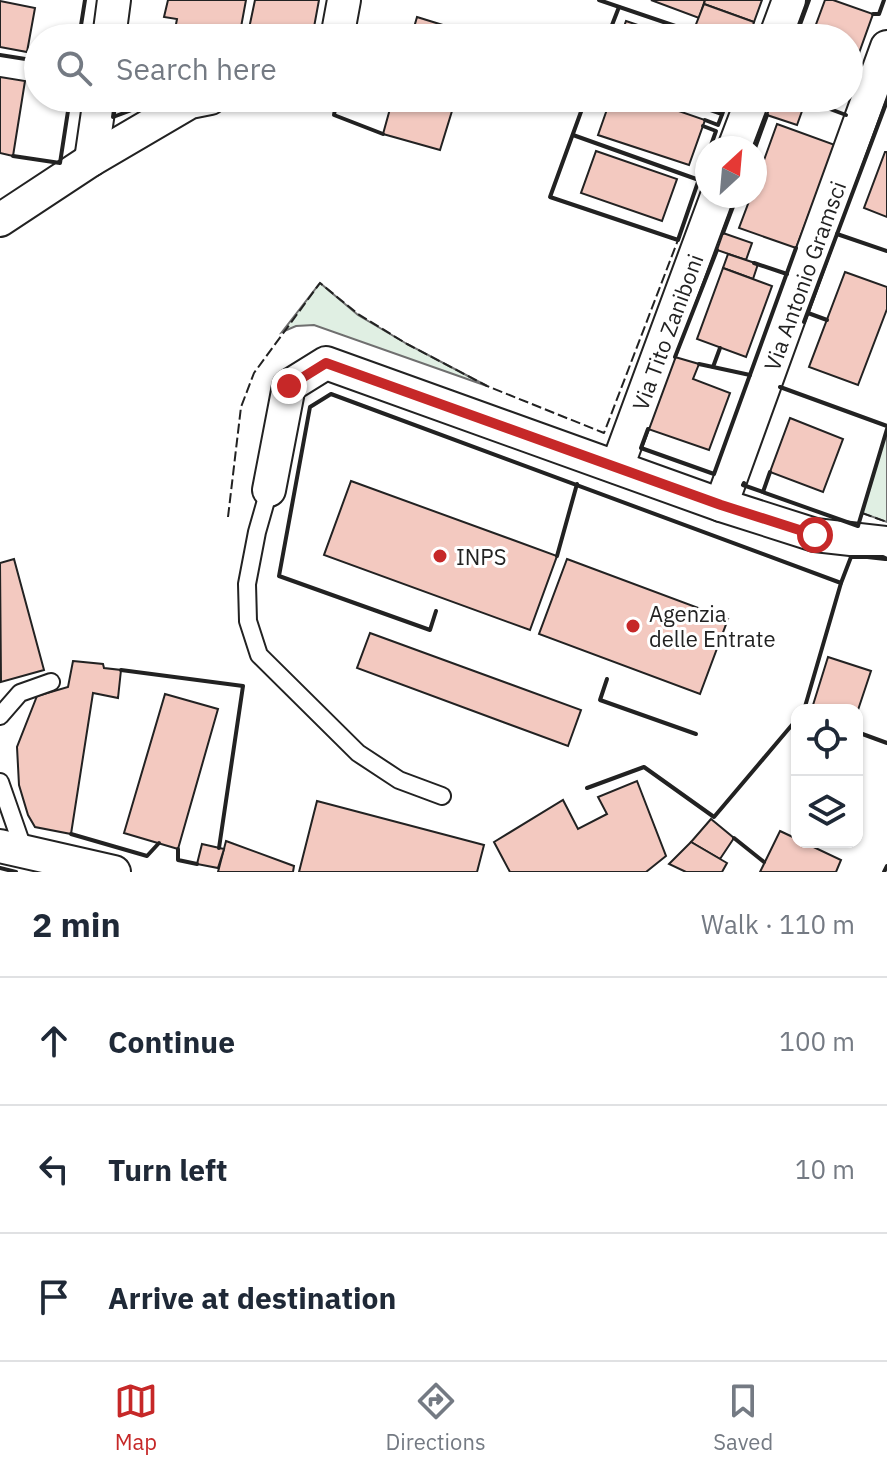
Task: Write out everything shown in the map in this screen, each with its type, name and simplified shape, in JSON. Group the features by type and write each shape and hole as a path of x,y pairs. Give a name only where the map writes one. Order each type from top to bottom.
{"street":[{"path":"111,24 114,0"},
{"path":"340,24 344,0"},
{"path":"780,24 789,0"},
{"name":"Via Antonio Gramsci","path":"721,505 887,47"},
{"path":"91,160 98,112"},
{"path":"0,220 91,160 173,112"},
{"path":"739,136 748,112"},
{"name":"Via Tito Zaniboni","path":"617,467 713,208"},
{"path":"269,490 289,386 326,363 721,505 815,535 887,543"},
{"path":"12,848 114,872"}],"lane":[{"path":"269,490 247,584 248,621 259,655 358,753 399,780 442,796"},
{"path":"0,716 20,693 51,682"},
{"path":"0,782 12,848"}],"green space":[{"path":"320,283 358,315 487,386 314,325 296,326 282,332"},
{"path":"887,429 887,522 862,513"}],"building":[{"path":"168,0 246,0 242,24 176,24 177,19 164,17"},
{"path":"255,0 319,0 315,24 250,24"},
{"path":"651,0 705,0 699,18"},
{"path":"705,0 762,0 754,22 704,4"},
{"path":"825,0 873,14 863,42 863,24 816,24"},
{"path":"0,1 35,8 32,24 24,24 24,51 0,47"},
{"path":"704,4 754,22 753,24 696,24"},
{"path":"417,17 440,24 415,24"},
{"path":"0,77 24,81 13,156 0,153"},
{"path":"389,112 452,112 440,150 383,134"},
{"path":"606,112 682,112 705,120 699,136 695,136 695,148 689,165 598,135"},
{"path":"768,112 802,112 797,125 767,115"},
{"path":"777,124 835,145 796,248 739,228 746,208 767,208 767,152"},
{"path":"596,151 677,179 662,221 581,193"},
{"path":"887,152 887,217 864,208"},
{"path":"723,233 752,243 746,260 717,250"},
{"path":"728,254 758,264 753,279 723,268"},
{"path":"723,268 772,286 746,357 697,339"},
{"path":"845,272 887,287 887,309 858,385 809,367"},
{"path":"675,357 699,364 693,379 730,393 709,450 648,429"},
{"path":"790,418 843,439 823,492 770,472"},
{"name":"INPS","path":"351,481 557,556 530,630 324,555"},
{"path":"14,559 44,670 1,682 0,563"},
{"name":"Agenzia delle Entrate","path":"567,559 728,619 700,694 539,634"},
{"path":"370,633 581,710 568,746 357,668"},
{"path":"828,657 871,671 860,704 813,704"},
{"path":"73,661 103,664 104,668 121,670 118,698 93,693 71,834 35,827 19,785 17,747 37,696 68,687"},
{"path":"165,694 218,709 178,849 124,833"},
{"path":"637,781 666,856 646,872 510,872 494,842 563,800 578,829 607,814 598,797"},
{"path":"317,801 484,845 477,872 299,872"},
{"path":"711,819 734,838 720,859 691,842"},
{"path":"780,831 791,836 791,848 816,848 841,860 836,872 760,872"},
{"path":"226,841 294,866 293,872 218,872"},
{"path":"691,842 727,863 722,872 686,872 669,864"},
{"path":"202,844 224,849 218,868 197,864"}],"fence":[{"path":"228,517 241,407 254,373 320,283 358,314 407,344 487,386 604,433 678,240"},
{"path":"862,513 887,522"}],"wall":[{"path":"81,24 85,0"},
{"path":"599,0 670,24"},
{"path":"800,24 809,0"},
{"path":"873,14 879,14 884,0"},
{"path":"612,24 619,7"},
{"path":"0,55 24,59"},
{"path":"804,322 887,101"},
{"path":"13,156 60,163 68,112"},
{"path":"114,112 113,117 126,112"},
{"path":"335,112 334,115 383,134"},
{"path":"581,112 550,197 678,240 695,191"},
{"path":"716,112 722,114"},
{"path":"705,120 718,125 723,112"},
{"path":"838,112 846,115"},
{"path":"759,136 767,115"},
{"path":"703,126 716,131 714,136"},
{"path":"573,135 695,179"},
{"path":"723,233 732,208"},
{"path":"837,234 887,251"},
{"path":"648,429 641,448 714,474 796,248"},
{"path":"675,357 717,250"},
{"path":"754,263 787,274"},
{"path":"808,313 827,320"},
{"path":"699,364 713,367 720,348"},
{"path":"713,367 750,375"},
{"path":"780,387 887,426"},
{"path":"436,611 430,630 279,576 310,407 331,394 841,583 806,704"},
{"path":"744,483 858,526 887,429"},
{"path":"763,492 770,472"},
{"path":"557,556 577,484"},
{"path":"841,583 851,557 887,559"},
{"path":"121,670 243,686 219,848"},
{"path":"607,679 600,700 696,734"},
{"path":"587,788 644,767 714,817 791,726"},
{"path":"863,734 887,743"},
{"path":"71,834 147,856 159,843"},
{"path":"734,838 764,862"},
{"path":"178,849 178,860 197,864"},
{"path":"884,872 887,866"},
{"path":"0,868 16,872"}],"place":[{"name":"INPS","path":"440,556"},
{"name":"Agenzia delle Entrate","path":"633,626"}],"route":[{"path":"289,386 326,363 721,505 815,535"}]}
